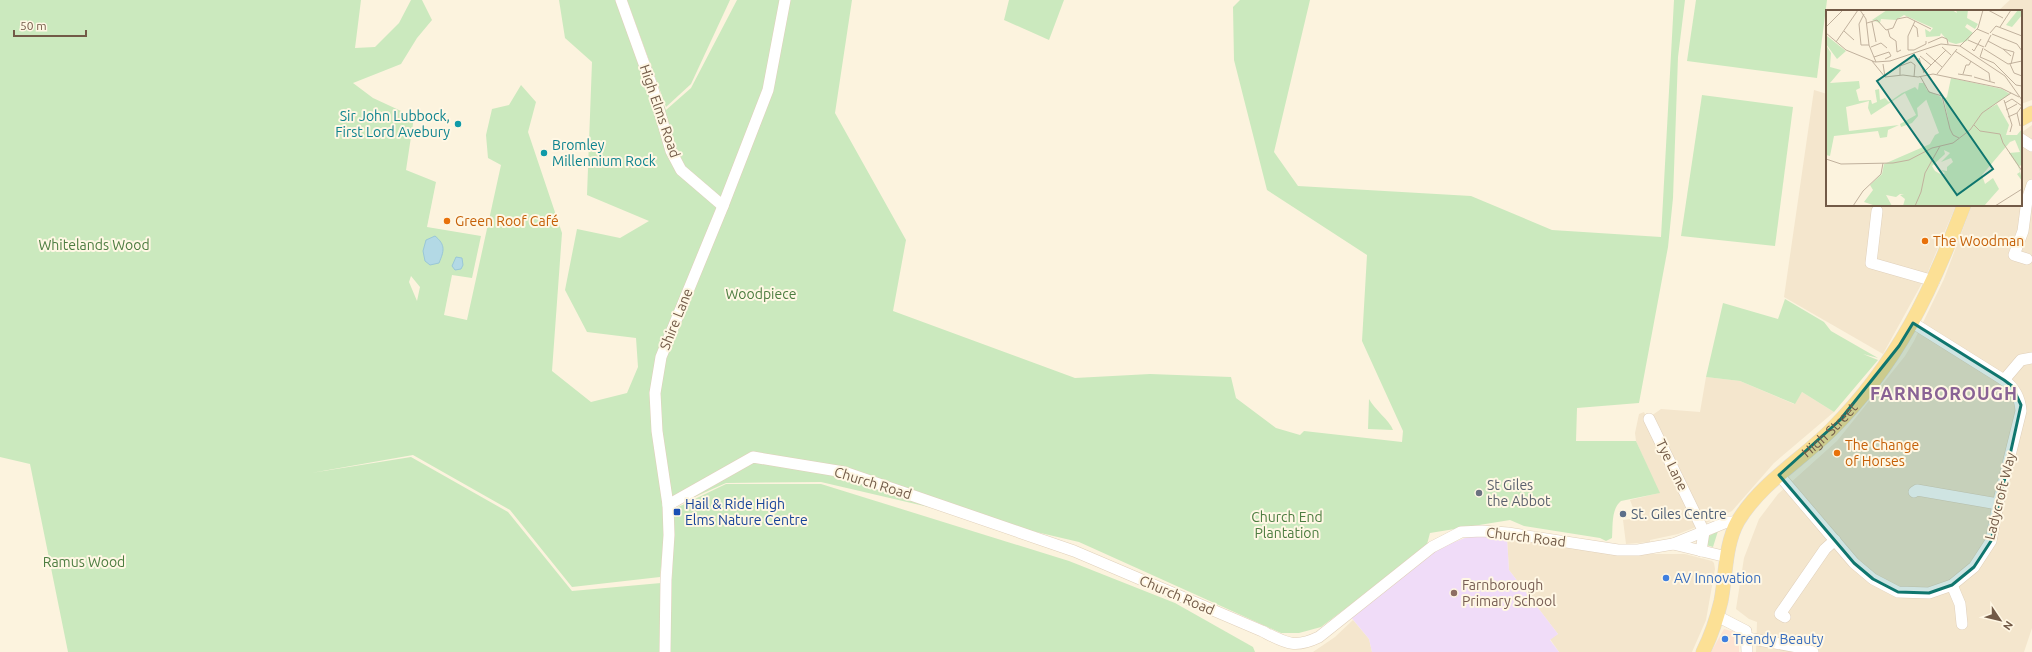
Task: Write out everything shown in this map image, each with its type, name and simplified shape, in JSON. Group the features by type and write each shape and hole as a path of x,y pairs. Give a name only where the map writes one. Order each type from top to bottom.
{"main road":[{"path":"2022,118 2032,113"},
{"name":"High Street","path":"1703,652 1717,616 1727,557 1738,522 1748,508 1779,475 1840,420 1892,357 1913,323 1934,281 1964,206"}],"street":[{"name":"High Elms Road","path":"622,0 652,86 671,151 681,170 723,206"},
{"name":"Shire Lane","path":"665,652 666,580 669,535 668,505 657,431 655,393 661,357 723,206 768,90 785,0"},
{"path":"2022,140 2032,146"},
{"path":"2027,260 2014,255 2023,231 2027,200 2032,185"},
{"path":"1877,211 1871,263 1934,281"},
{"name":"Ladycroft Way","path":"1779,475 1854,563 1873,579 1898,592 1929,593 1952,585 1974,567 1991,541 1998,504 2021,411 2016,392 2012,386 1913,323"},
{"path":"2004,380 2021,360 2032,358"},
{"name":"Tye Lane","path":"1649,419 1704,532"},
{"name":"Church Road","path":"668,505 753,457 844,472 1074,551 1262,631 1284,642 1304,644 1319,637 1432,547 1461,532 1482,531 1508,533 1618,550 1638,550 1673,544 1727,522 1738,522"},
{"path":"1914,492 1917,490 1998,504"},
{"path":"1701,551 1704,532"},
{"path":"1785,617 1780,614 1825,549 1835,540"},
{"name":"Church Road","path":"1673,544 1727,557"},
{"path":"1952,585 1960,604 1962,624"},
{"path":"1717,616 1743,628 1746,631 1747,652"},
{"path":"1747,638 1807,651"}],"highlighted area":[{"path":"1913,323 2012,386 2021,405 1991,541 1974,567 1952,585 1929,593 1898,592 1873,579 1854,563 1779,475 1840,420 1899,346"}],"shaded area":[{"path":"2010,0 2032,0 2032,100 2022,104 2022,10 1999,10"},
{"path":"1814,90 1826,94 1826,206 1956,206 1927,274 1883,354 1784,297"},
{"path":"2032,125 2032,628 2024,652 1756,652 1757,622 1749,619 1736,609 1744,558 1759,519 1778,494 1837,441 1905,356 1914,341 1944,279 1972,206 2022,206 2022,132"},
{"path":"1706,377 1740,381 1794,404 1802,392 1834,412 1774,463 1732,511 1704,524 1651,416 1661,409 1700,412"},
{"path":"1644,412 1699,526 1678,534 1650,540 1650,542 1626,544 1623,520 1637,518 1630,500 1659,493 1636,441 1635,433 1639,414"},
{"name":"Farnborough Primary School","path":"1470,536 1507,538 1509,570 1558,634 1550,640 1559,652 1372,652 1369,639 1350,616 1439,548"},
{"path":"1507,538 1614,554 1685,554 1712,561 1715,569 1706,620 1692,652 1559,652 1550,639 1558,634 1509,570"},
{"path":"1353,620 1369,639 1372,652 1313,652 1335,637"},
{"path":"1724,629 1739,633 1739,652 1711,652"}],"green space":[{"path":"0,0 361,0 355,48 375,47 399,23 411,0 422,0 432,20 417,38 401,64 353,83 373,98 414,117 406,170 436,182 427,227 481,236 472,278 452,275 444,315 467,320 501,165 488,158 486,135 492,109 509,105 521,85 536,102 528,132 562,233 552,371 591,402 627,393 638,367 636,338 587,332 565,290 577,229 620,238 649,221 587,195 592,62 565,38 559,0 621,0 666,110 691,88 737,0 852,0 835,113 906,240 893,311 1075,378 1150,374 1231,377 1236,398 1276,428 1300,435 1304,431 1402,442 1403,431 1362,341 1367,255 1267,190 1234,60 1233,7 1240,0 1310,0 1274,152 1298,186 1471,196 1552,230 1661,237 1674,0 1685,0 1678,57 1673,198 1668,247 1639,403 1577,408 1576,441 1636,441 1660,493 1621,501 1614,513 1612,538 1606,541 1600,538 1524,526 1510,520 1430,533 1426,548 1321,627 1299,633 1281,633 1079,542 821,482 726,483 672,507 664,535 660,577 572,587 510,510 413,455 311,473 411,457 508,512 572,591 661,583 660,652 68,652 30,464 0,457","holes":["411,276 420,287 417,301 409,282"]},
{"path":"627,0 730,0 691,84 666,107"},
{"path":"1009,0 1064,0 1049,40 1004,20"},
{"path":"1696,0 1827,0 1817,78 1687,61"},
{"path":"1702,95 1793,107 1775,246 1681,236"},
{"path":"1785,299 1824,322 1831,331 1878,358 1863,354 1878,360 1834,412 1802,392 1795,404 1740,381 1706,377 1723,303 1778,319"},
{"path":"1369,399 1374,407 1389,423 1393,430 1368,429"},
{"path":"726,484 821,484 1069,561 1175,603 1253,647 1255,652 670,652 674,509"},
{"path":"1718,531 1713,547 1706,545 1709,536"}],"water":[{"path":"435,236 441,242 443,252 439,263 430,265 425,261 423,251 426,240"},
{"path":"456,257 462,258 463,265 461,269 455,270 452,266"}],"place":[{"name":"Sir John Lubbock, First Lord Avebury","path":"458,124"},
{"name":"Bromley Millennium Rock","path":"544,153"},
{"name":"Green Roof Café","path":"447,221"},
{"name":"The Woodman","path":"1925,241"},
{"name":"The Change of Horses","path":"1837,453"},
{"name":"St Giles the Abbot","path":"1479,493"},
{"name":"Hail & Ride High Elms Nature Centre","path":"677,512"},
{"name":"St. Giles Centre","path":"1623,514"},
{"name":"AV Innovation","path":"1666,578"},
{"name":"Farnborough Primary School","path":"1454,593"},
{"name":"Trendy Beauty","path":"1725,639"}],"district":[{"name":"FARNBOROUGH","path":"1944,394"}],"park label":[{"name":"Whitelands Wood","path":"94,245"},
{"name":"Woodpiece","path":"761,294"},
{"name":"Church End Plantation","path":"1287,526"},
{"name":"Ramus Wood","path":"84,562"}]}
